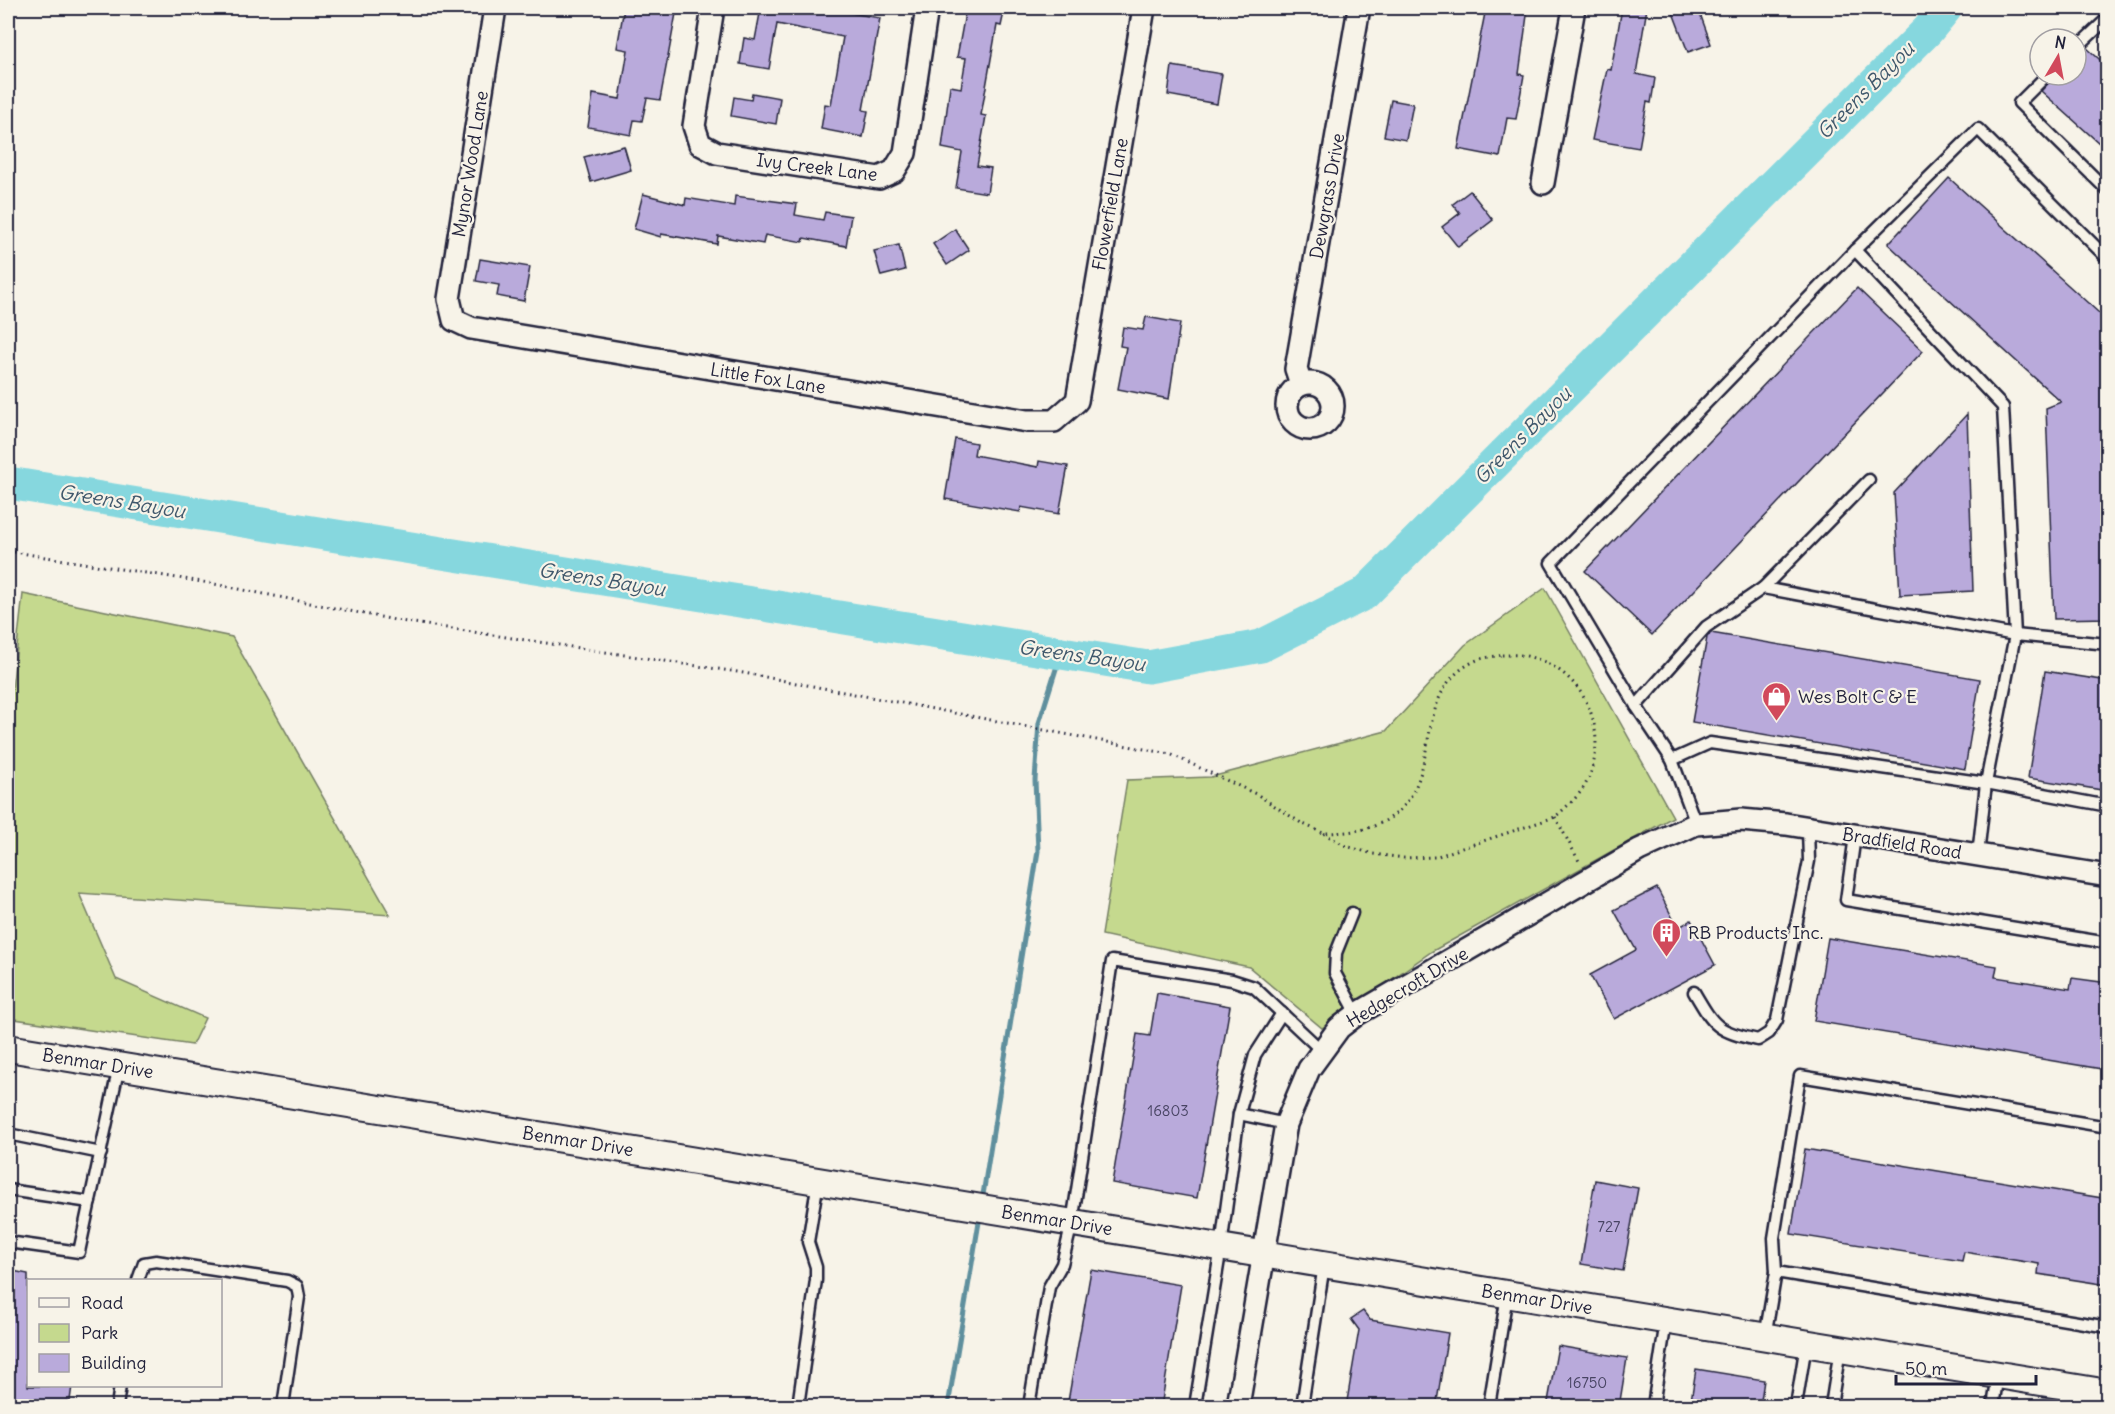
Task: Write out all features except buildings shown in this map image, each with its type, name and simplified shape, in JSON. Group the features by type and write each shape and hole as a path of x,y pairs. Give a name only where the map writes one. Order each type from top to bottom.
{"street":[{"name":"Mynor Wood Lane","path":"454,320 448,299 495,8"},
{"name":"Ivy Creek Lane","path":"712,8 694,126 700,144 717,153 879,178 894,171 905,153 927,8"},
{"name":"Flowerfield Lane","path":"1077,401 1144,8"},
{"name":"Dewgrass Drive","path":"1301,384 1296,369 1359,8"},
{"path":"1543,183 1574,8"},
{"name":"Little Fox Lane","path":"454,320 471,328 1027,421 1054,421 1077,401"},
{"name":"Bradfield Road","path":"1696,824 1741,820 1808,828 2108,876"},
{"name":"Hedgecroft Drive","path":"1238,1407 1262,1254 1286,1124 1297,1094 1321,1050 1339,1028 1357,1014 1639,850 1696,824"},
{"name":"Benmar Drive","path":"8,1048 2108,1393"}],"lane":[{"path":"2088,37 2108,18"},
{"path":"2036,87 2019,103 2108,191"},
{"path":"1696,824 1672,760 1636,706 1551,563 1854,250 1977,129 2108,259"},
{"path":"1854,250 2003,407 2015,635 1986,783 1978,855"},
{"path":"1636,706 1706,627 1763,588 1869,480"},
{"path":"1763,588 2015,635 2108,644"},
{"path":"1672,760 1710,744 1986,783 2108,806"},
{"path":"1694,992 1713,1024 1732,1035 1758,1040 1768,1033 1777,1020 1809,861 1808,828"},
{"path":"1855,836 1846,900 2108,943"},
{"path":"1352,913 1336,953 1335,972 1357,1014"},
{"path":"1029,1407 1049,1287 1062,1264 1072,1223 1112,961 1254,987 1321,1050"},
{"path":"1195,1407 1221,1247 1239,1114 1255,1055 1282,1013"},
{"path":"8,1242 79,1252 119,1066"},
{"path":"1765,1337 1776,1272 1774,1238 1800,1076 2108,1127"},
{"path":"1239,1114 1286,1124"},
{"path":"8,1134 101,1153"},
{"path":"798,1407 816,1280 816,1267 808,1242 818,1181"},
{"path":"8,1190 90,1202"},
{"path":"139,1279 144,1263 156,1261 287,1281 297,1286 299,1297 283,1407"},
{"path":"1302,1407 1324,1264"},
{"path":"1776,1272 2108,1327"},
{"path":"1489,1407 1508,1294"},
{"path":"1653,1407 1666,1320"},
{"path":"1796,1407 1806,1343"},
{"path":"1831,1407 1840,1349"},
{"path":"1993,1407 1998,1375"},
{"path":"117,1407 120,1387"}],"path":[{"path":"8,551 209,583 400,621 744,673 1170,754 1258,795 1301,823 1346,846 1372,854 1404,858 1435,857 1555,817 1583,788 1593,766 1597,737 1591,708 1576,685 1555,667 1530,657 1502,654 1475,661 1456,675 1440,695 1430,720 1423,771 1412,793 1396,813 1374,826 1350,832 1323,834"},
{"path":"1555,817 1579,861"}],"green space":[{"path":"1545,588 1673,817 1431,952 1322,1028 1249,967 1102,935 1127,780 1211,777 1386,731 1465,645"},
{"path":"23,594 232,637 390,915 79,893 116,979 205,1018 192,1045 8,1018 8,725"}],"waterway":[{"name":"Greens Bayou","path":"8,483 1148,667 1261,646 1364,594 1928,30 1946,8"},
{"path":"982,1201 1038,851 1035,780 1039,723 1061,653"},
{"path":"948,1406 980,1216"}],"place":[{"name":"Wes Bolt C & E","path":"1777,722"},
{"name":"RB Products Inc.","path":"1667,958"}]}
